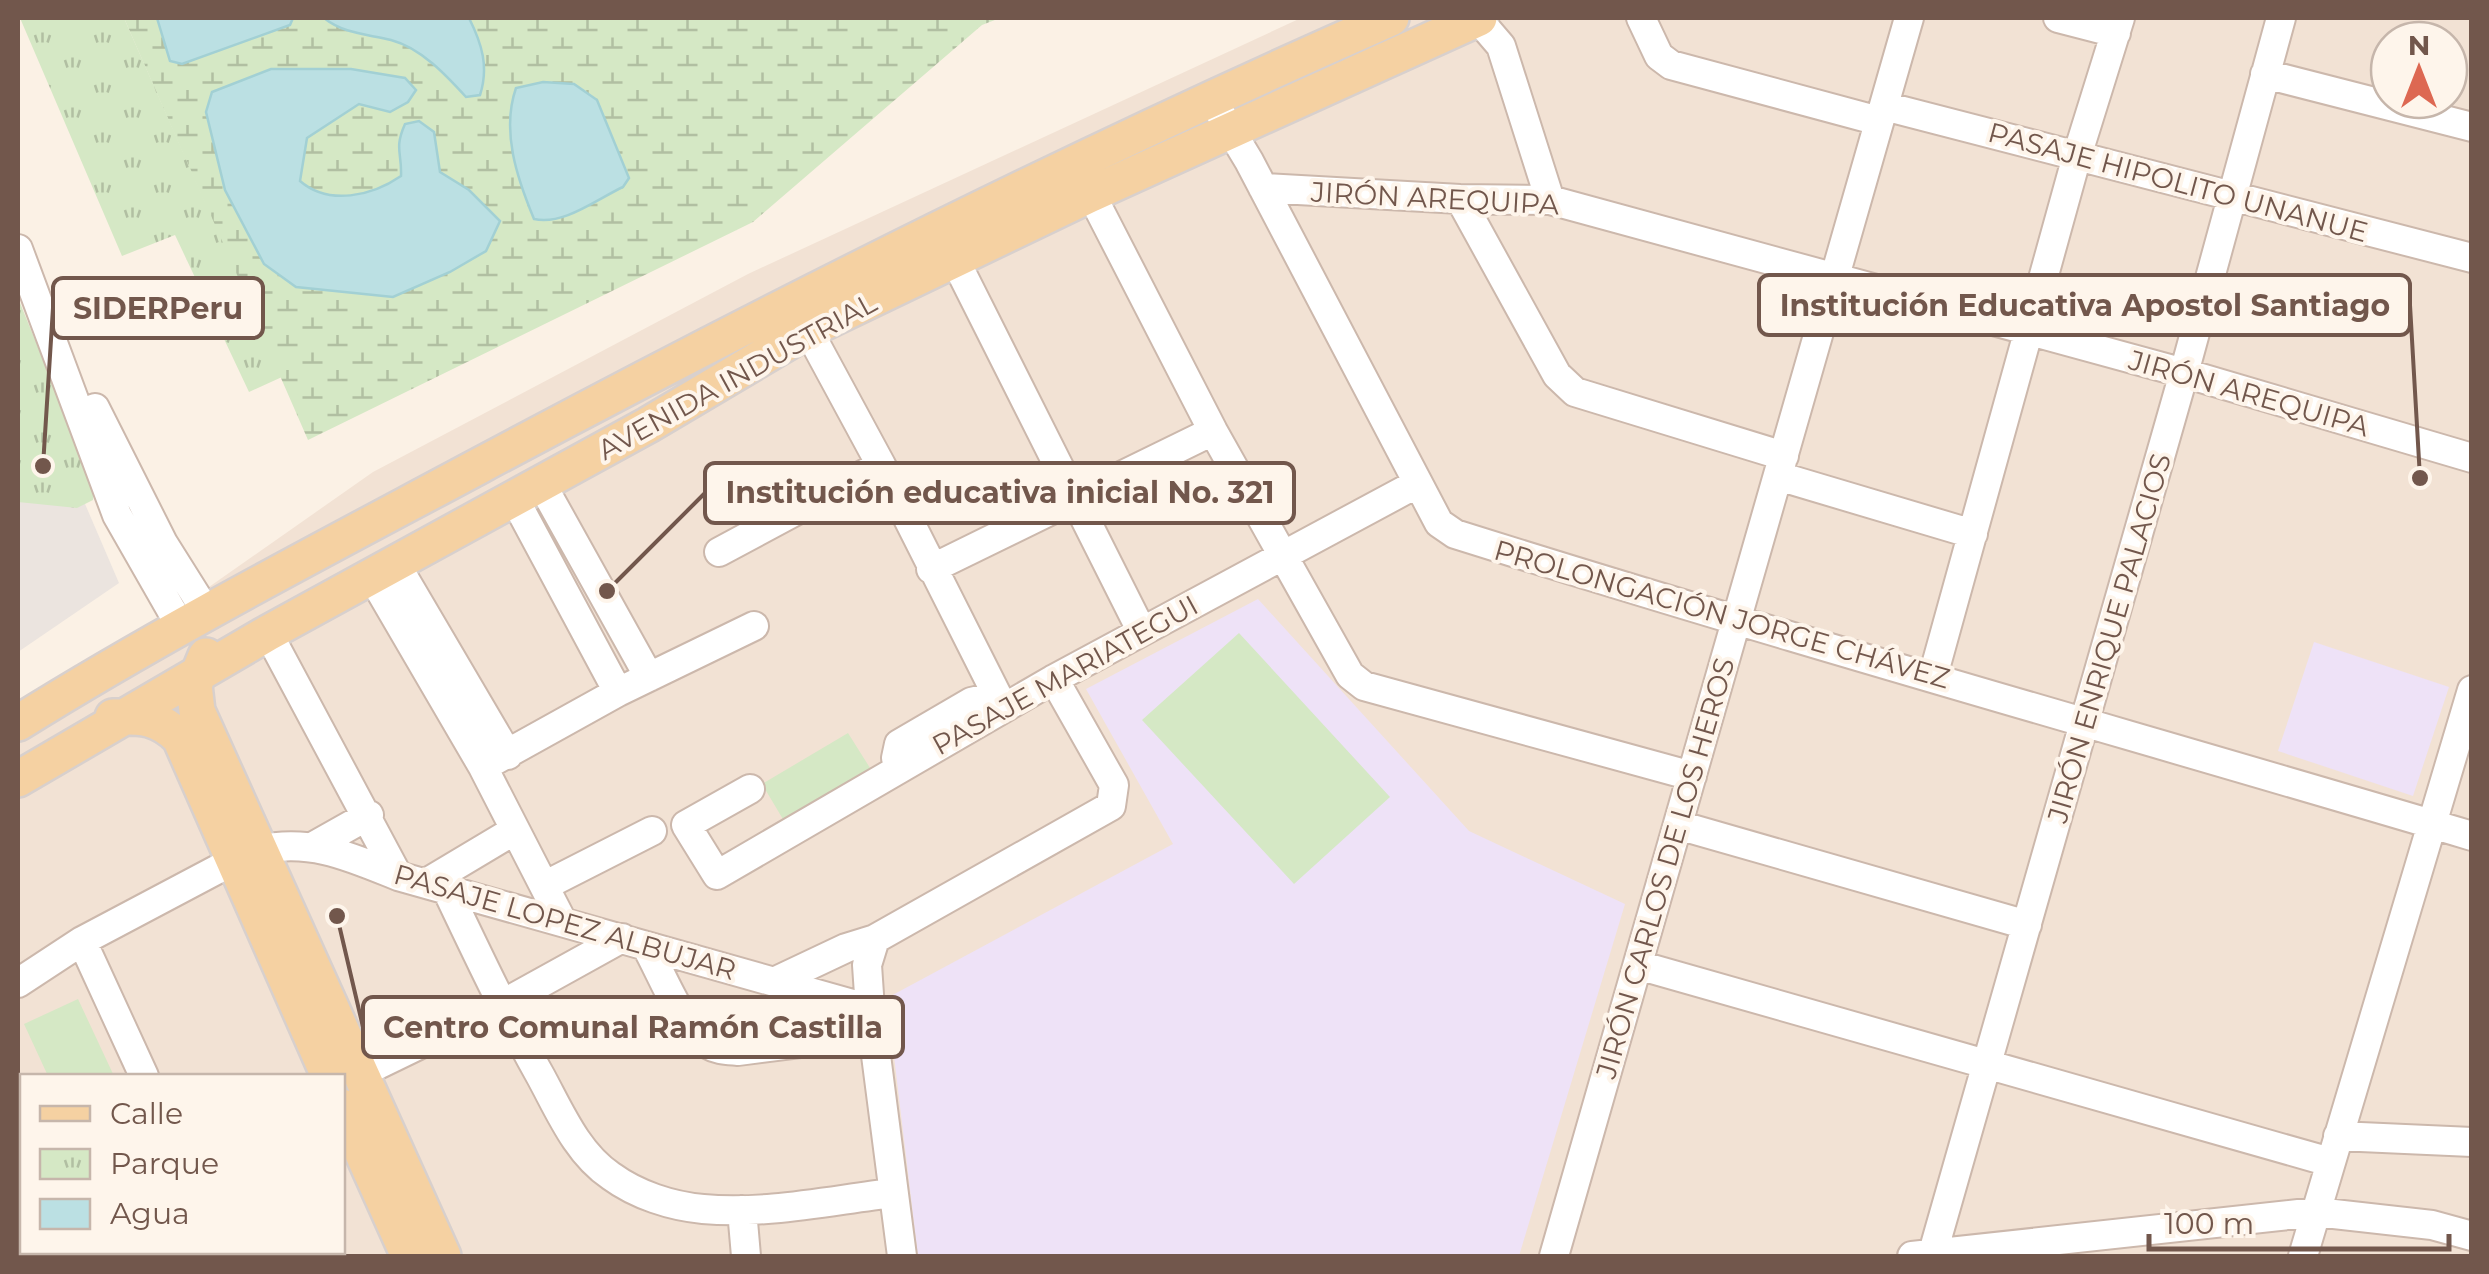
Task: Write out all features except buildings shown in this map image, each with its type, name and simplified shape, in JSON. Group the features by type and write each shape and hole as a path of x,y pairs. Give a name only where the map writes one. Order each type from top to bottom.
{"main road":[{"name":"AVENIDA INDUSTRIAL","path":"18,723 194,620 790,300 1211,98 1391,18"},
{"name":"AVENIDA INDUSTRIAL","path":"18,778 268,632 527,491 808,330 1091,194 1478,18"},
{"path":"194,620 206,642 205,661 194,696 197,711 247,855 344,1074"},
{"path":"100,672 92,684 90,699 104,716 157,720 180,738 247,855"},
{"path":"345,1080 353,1117 406,1256"},
{"path":"353,1117 443,1256"}],"street":[{"path":"1478,18 1501,46 1550,200"},
{"name":"PASAJE HIPOLITO UNANUE","path":"1641,18 1659,56 1670,65 2077,156 2472,258"},
{"name":"JIRÓN CARLOS DE LOS HEROS","path":"1554,1256 1909,18"},
{"path":"1933,676 2077,156 2118,25 2058,18"},
{"name":"JIRÓN ENRIQUE PALACIOS","path":"1926,1256 2086,722 2280,18"},
{"path":"2266,74 2472,127"},
{"name":"PROLONGACIÓN JORGE CHÁVEZ","path":"1211,98 1263,188 1439,523 1455,534 1736,622 1933,676 2472,836"},
{"name":"JIRÓN AREQUIPA","path":"1263,188 1550,200 2184,373 2472,458"},
{"path":"1091,194 1212,431 1350,675 1364,686 1692,776"},
{"path":"1460,199 1557,375 1575,392 1973,534"},
{"path":"18,249 163,544 194,620"},
{"path":"955,260 1141,630"},
{"path":"808,330 1000,702"},
{"path":"931,568 1212,431"},
{"path":"719,552 881,465"},
{"name":"PASAJE MARIATEGUI","path":"750,789 686,826 717,875 900,768 1000,702 1054,678 1418,484"},
{"path":"527,491 649,677"},
{"path":"527,491 618,692"},
{"path":"383,568 496,761 515,830 562,921"},
{"path":"496,761 618,692 754,626"},
{"path":"268,632 398,876"},
{"path":"774,982 846,948 875,939 1111,806 1114,785 1054,678"},
{"path":"2303,1256 2472,690"},
{"path":"314,846 369,816"},
{"path":"1678,825 2027,925"},
{"path":"515,830 436,884 569,1129 583,1150 610,1176 670,1204 742,1210 894,1193"},
{"path":"544,886 652,831"},
{"name":"PASAJE LOPEZ ALBUJAR","path":"18,983 82,941 247,855 282,845 314,846 398,876 774,982 872,1022"},
{"path":"875,939 868,965 872,1022 902,1256"},
{"path":"82,941 143,1074"},
{"path":"345,1075 634,942 691,1028 703,1042 718,1050 738,1052 872,1022"},
{"path":"1638,964 1986,1064 2334,1149 2472,1142"},
{"path":"742,1210 746,1256"},
{"path":"1926,1256 2316,1212 2432,1226 2472,1236"}],"shaded area":[{"path":"1301,18 2471,18 2471,1256 18,1256 18,721 373,472 748,274"},
{"path":"18,348 119,583 18,652"},
{"path":"1258,599 1469,831 1625,904 1519,1256 918,1256 887,998 1173,844 1086,689"},
{"path":"2314,642 2449,687 2413,796 2278,751"}],"green space":[{"path":"20,18 124,18 282,377 249,392 175,235 122,256"},
{"path":"124,18 1000,18 982,25 753,222 308,440"},
{"path":"18,298 94,485 93,500 77,508 18,502"},
{"path":"1239,633 1390,797 1294,884 1142,720"},
{"path":"848,733 877,779 790,831 762,784"},
{"path":"78,999 113,1074 47,1074 24,1024"}],"water":[{"path":"157,18 293,18 290,25 182,64 170,61"},
{"path":"324,18 469,18 483,56 480,95 466,97 413,49 348,30"},
{"path":"271,69 351,69 405,78 416,90 408,102 390,112 359,104 307,138 300,181 311,189 337,196 364,193 390,183 401,176 399,145 405,124 419,121 434,132 440,172 469,190 500,221 486,251 393,297 296,287 264,264 225,190 206,112 212,92"},
{"path":"543,82 574,84 597,100 629,178 623,187 580,210 545,220 534,219 522,187 510,121 516,88"}],"place":[{"name":"SIDERPeru","path":"43,466"},
{"name":"Institución Educativa Apostol Santiago","path":"2420,478"},
{"name":"Institución educativa inicial No. 321","path":"607,591"},
{"name":"Centro Comunal Ramón Castilla","path":"337,916"}]}
